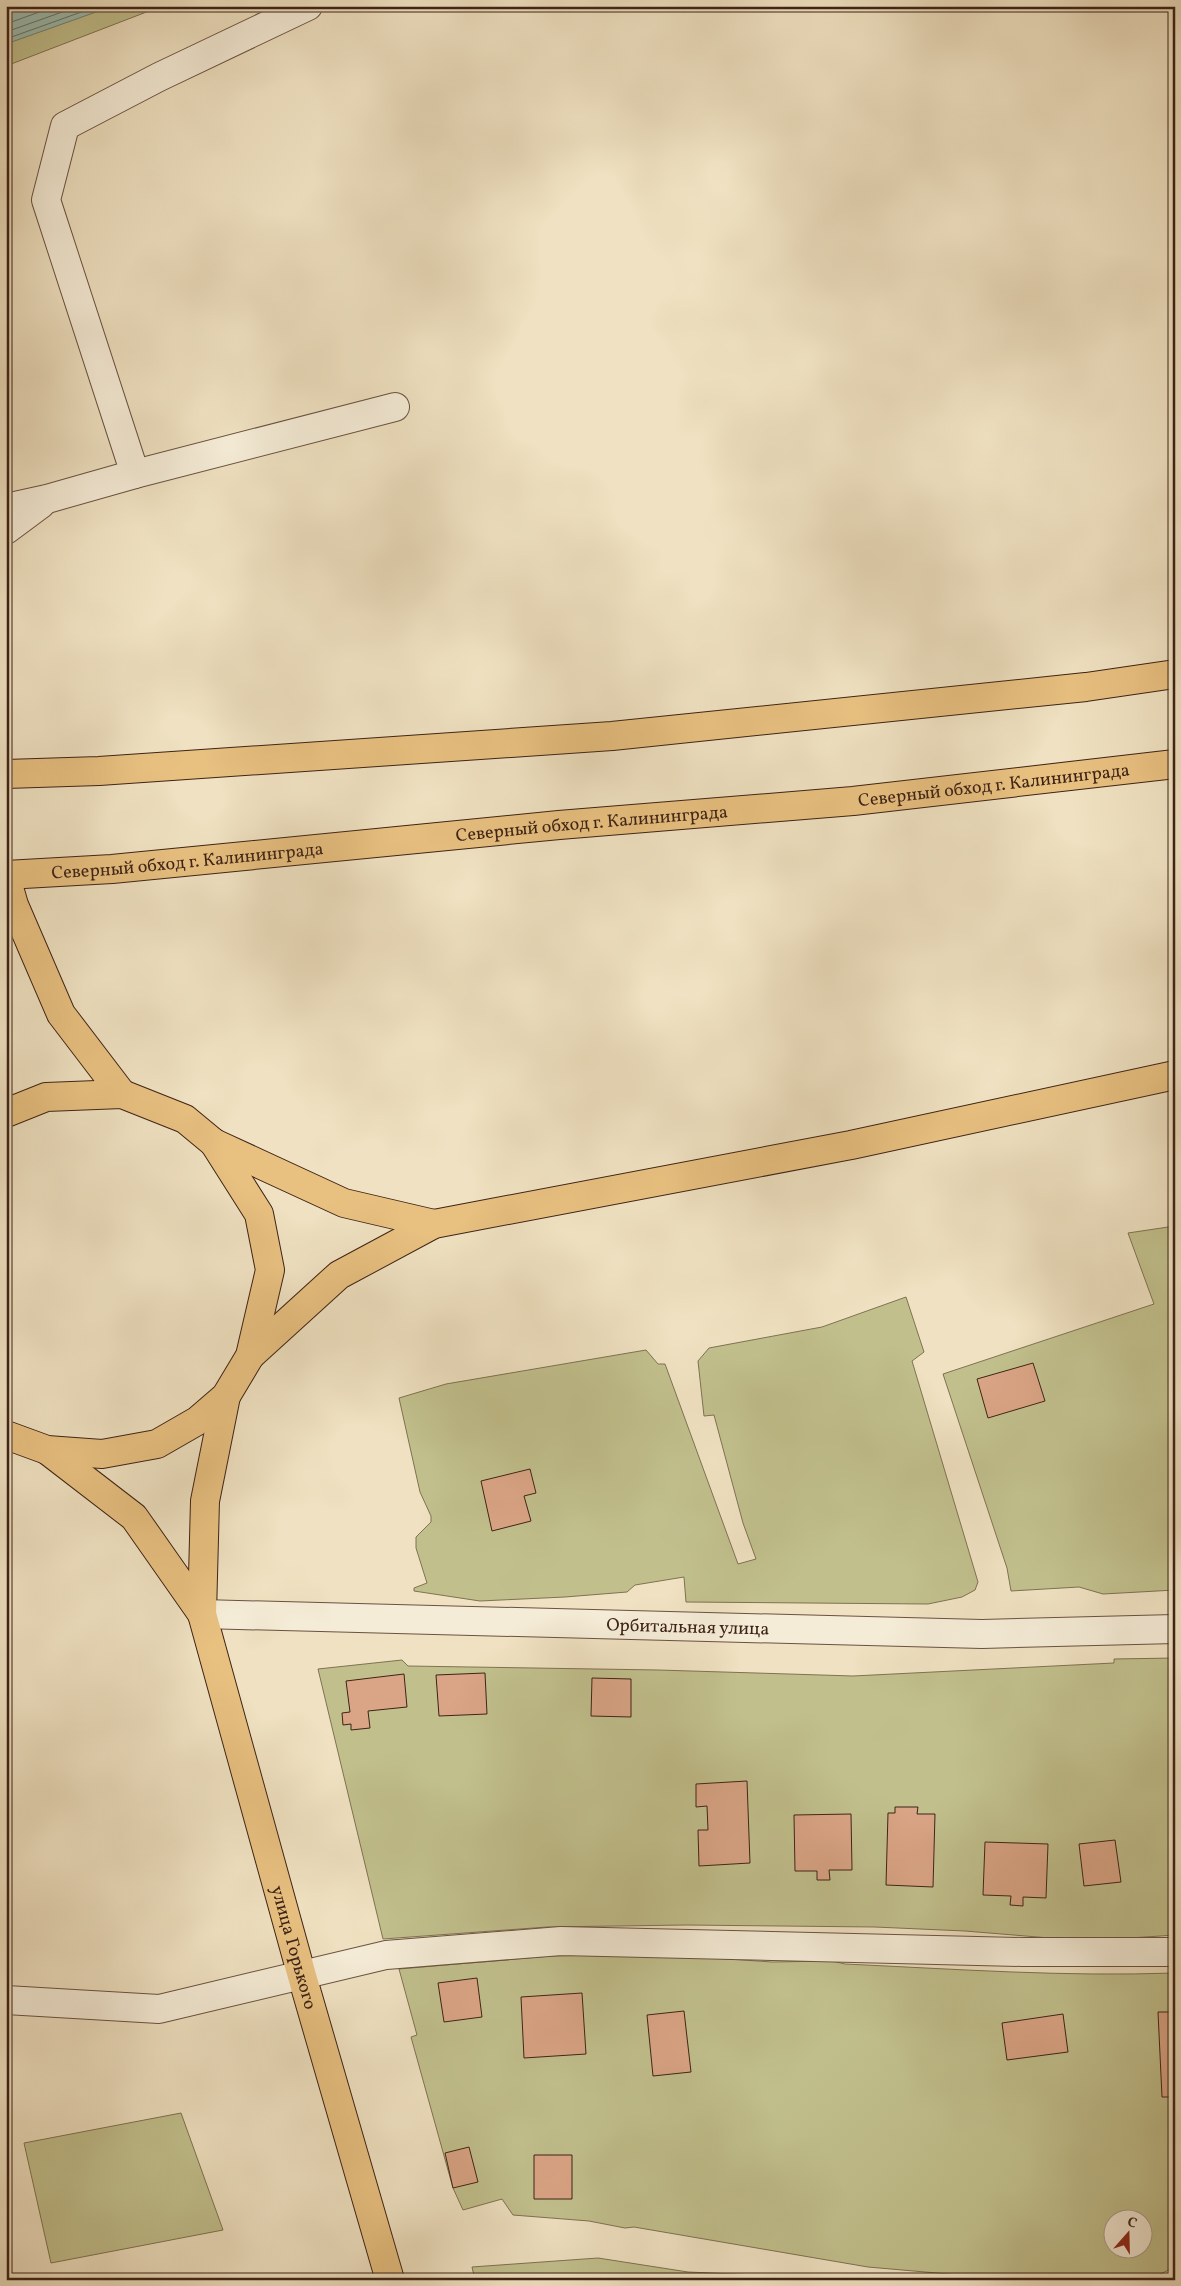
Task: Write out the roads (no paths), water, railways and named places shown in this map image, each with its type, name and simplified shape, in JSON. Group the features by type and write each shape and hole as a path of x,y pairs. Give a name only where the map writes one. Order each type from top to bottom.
{"main road":[{"path":"6,774 99,771 612,736 1086,687 1175,674"},
{"name":"Северный обход г. Калининграда","path":"6,876 112,869 559,825 853,801 1175,764"},
{"path":"6,876 14,905 61,1014 122,1094"},
{"path":"47,1450 102,1454 157,1444 197,1421 226,1396 250,1356 338,1275 434,1224 851,1146 1175,1074"},
{"path":"6,1113 46,1097 122,1094 185,1120 214,1143 344,1203 434,1224"},
{"path":"214,1143 260,1214 270,1270 250,1356"},
{"path":"202,1614 205,1501 226,1396"},
{"path":"6,1434 47,1450 134,1517 202,1614"},
{"name":"улица Горького","path":"202,1614 302,1976 390,2280"}],"street":[{"path":"135,474 46,200 65,126 159,77 308,6"},
{"path":"6,508 47,500 135,474 395,407"},
{"path":"6,530 47,500"},
{"name":"Орбитальная улица","path":"202,1614 982,1634 1175,1629"},
{"path":"6,2000 159,2009 386,1955 561,1941 1022,1952 1175,1952"}],"water":[{"path":"6,6 113,6 6,44"}]}
